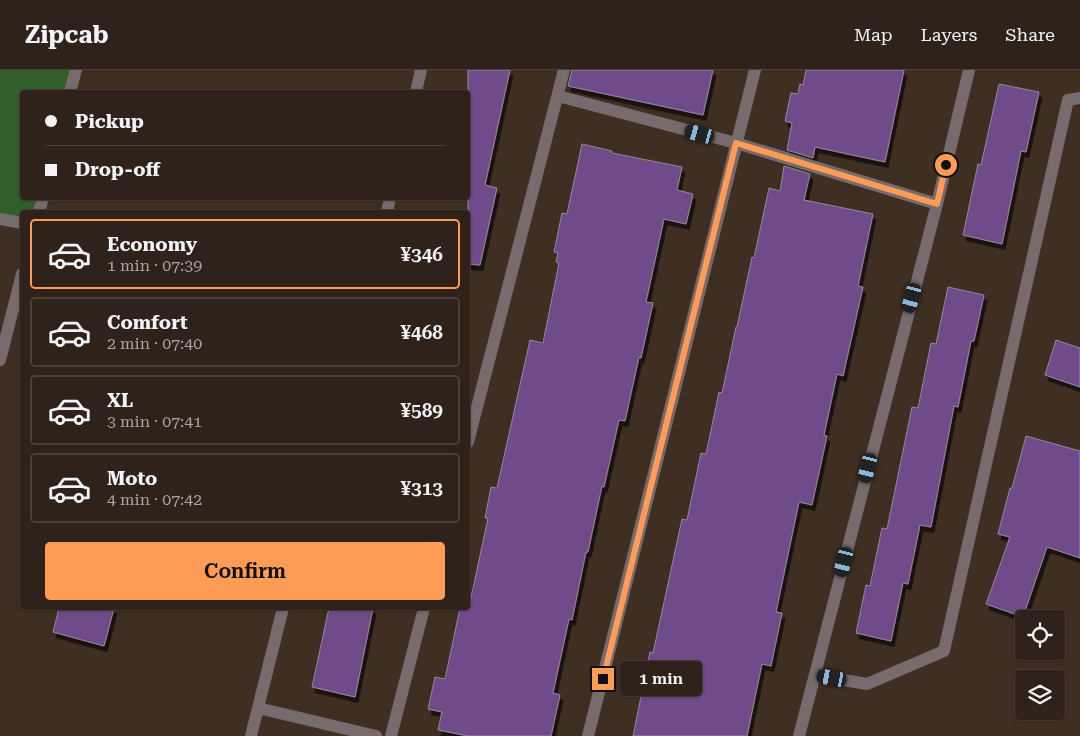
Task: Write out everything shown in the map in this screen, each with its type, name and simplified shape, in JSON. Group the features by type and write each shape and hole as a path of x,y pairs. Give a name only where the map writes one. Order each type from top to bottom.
{"street":[{"path":"71,90 76,70"},
{"path":"416,90 421,70"},
{"path":"470,434 564,70"},
{"path":"588,736 755,70"},
{"path":"799,736 937,204 969,70"},
{"path":"558,96 736,143 937,204"},
{"path":"815,675 867,684 944,651 1068,100 1080,98"},
{"path":"0,219 20,224"},
{"path":"0,360 20,282"},
{"path":"251,736 282,610"},
{"path":"391,736 423,610"},
{"path":"258,708 376,736"}],"green space":[{"path":"0,70 76,70 71,90 20,90 20,200 42,200 40,210 20,210 20,223 0,219"}],"building":[{"path":"468,70 510,70 485,185 497,188 480,265 470,264 470,210 468,210 468,200 470,200 470,90 468,90"},
{"path":"572,70 713,70 703,115 568,86"},
{"path":"806,70 904,70 885,162 815,147 813,158 787,150 792,123 785,121 791,93 798,94 800,84 803,85"},
{"path":"999,84 1039,92 1026,152 1021,151 1002,244 963,235 978,164 981,165"},
{"path":"582,144 612,151 612,153 682,167 677,190 693,194 686,224 664,219 646,302 653,303 641,358 639,357 625,421 619,420 588,552 586,552 572,620 569,619 553,693 560,695 551,736 468,736 438,730 442,712 428,709 435,677 445,679 460,610 470,610 488,518 485,518 491,487 497,488 530,340 543,343 559,263 556,262 558,253 554,252 562,213 567,214"},
{"path":"784,166 810,174 804,200 873,214 858,286 863,287 843,376 837,374 824,435 827,436 812,505 799,502 776,612 782,613 771,666 762,664 747,736 633,736 650,652 653,653 682,519 687,520 701,453 706,454 719,392 722,393 769,188 780,191"},
{"path":"948,287 984,295 974,341 971,341 958,407 954,406 931,527 920,525 908,584 903,583 891,641 856,633 866,585 870,586 882,528 887,529 912,407 918,408 931,343 936,344"},
{"path":"1056,340 1080,348 1080,387 1045,375"},
{"path":"1026,436 1080,451 1080,558 1047,547 1025,610 1015,610 1015,614 986,604 1010,537 998,534 1010,488 1012,488"},
{"path":"58,610 113,610 104,646 53,632"},
{"path":"329,610 373,610 355,697 312,687"}],"route":[{"path":"603,679 736,143 937,204 946,165"}]}
